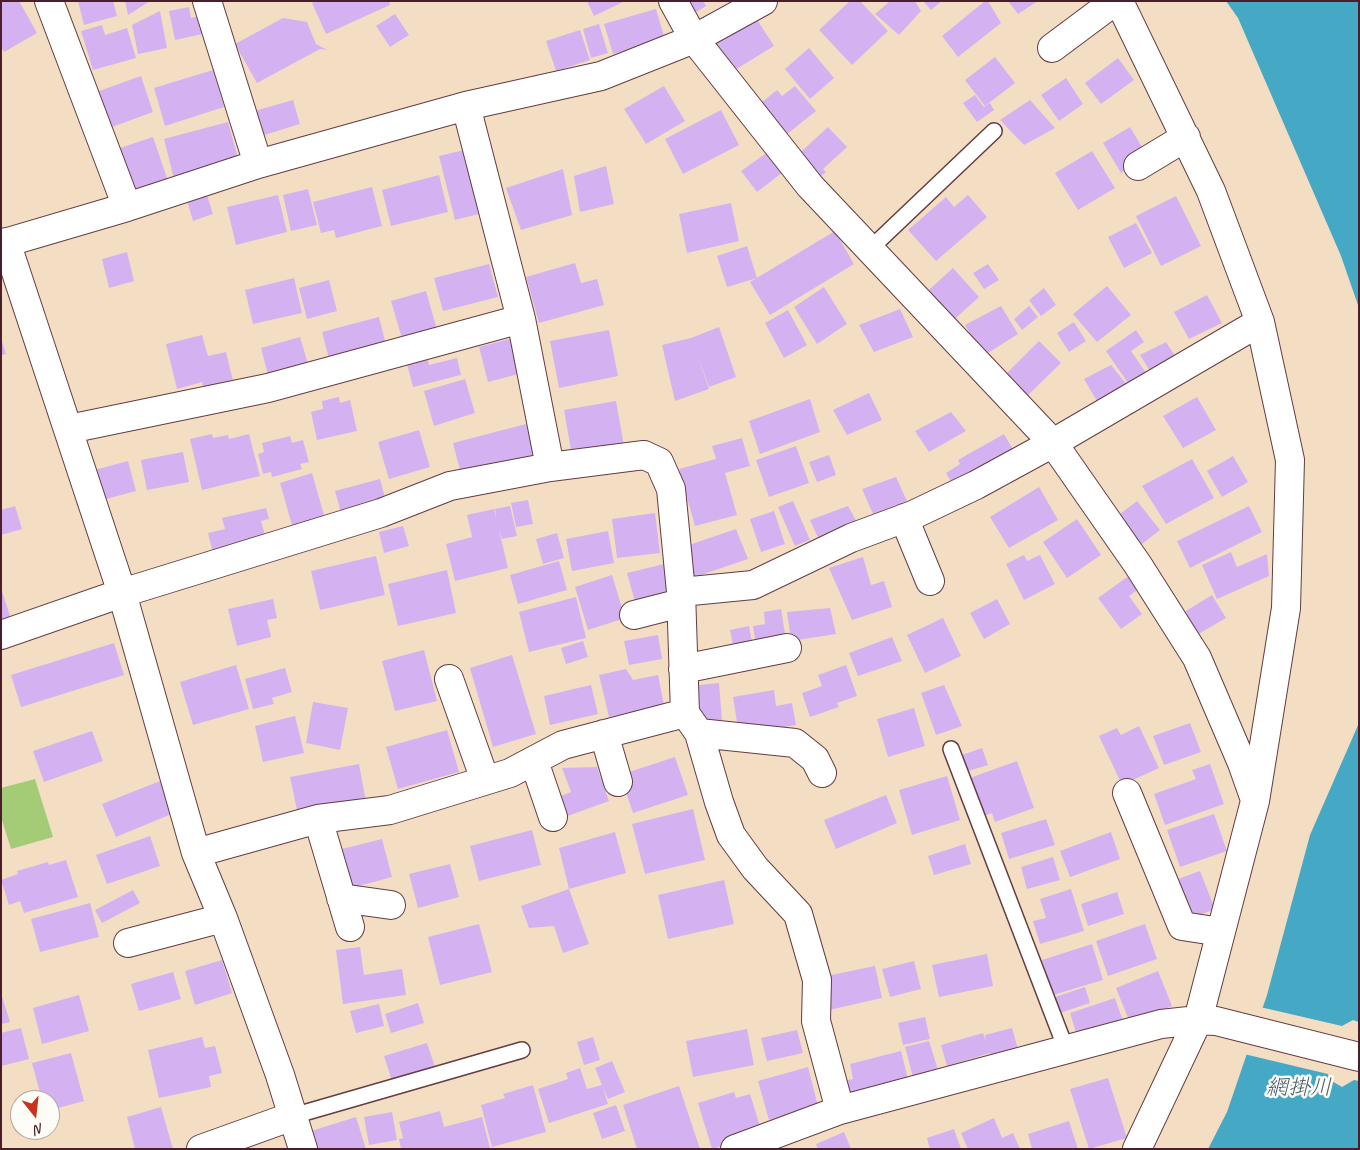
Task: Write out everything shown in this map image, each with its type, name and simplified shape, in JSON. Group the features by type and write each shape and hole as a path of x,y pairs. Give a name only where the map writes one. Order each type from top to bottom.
{"street":[{"path":"49,1 127,207"},
{"path":"207,1 258,164"},
{"path":"673,1 694,39 810,186 1053,443 1138,565 1196,658 1242,763 1255,801"},
{"path":"302,1149 293,1116 223,918 196,853 122,593 69,429 4,243 127,207 258,164 466,106 601,76 694,39 762,1"},
{"path":"1052,48 1115,1"},
{"path":"1119,1 1211,190 1260,322 1290,460 1286,608 1255,801 1221,932 1207,1021 1137,1149"},
{"path":"466,106 521,319 550,467"},
{"path":"1138,166 1186,137"},
{"path":"69,429 268,388 521,319"},
{"path":"634,615 681,598 752,585 851,538 904,518 976,485 1053,443 1260,322"},
{"path":"1,635 122,593 381,513 450,486 550,467 644,455 659,462 671,488 681,598 684,669 692,723 731,835 755,868 798,914 817,980 816,1022 840,1110"},
{"path":"904,518 930,581"},
{"path":"684,669 787,648"},
{"path":"449,679 486,780"},
{"path":"196,853 318,819 390,810 510,773 563,745 604,734 692,723 795,742 815,759 822,773"},
{"path":"604,734 618,782"},
{"path":"534,761 553,817"},
{"path":"1127,793 1182,926 1221,932"},
{"path":"318,819 350,927"},
{"path":"341,898 391,905"},
{"path":"128,943 223,918"},
{"path":"735,1149 840,1110 1161,1024 1207,1021 1359,1057"},
{"path":"201,1149 293,1116"}],"lane":[{"path":"870,249 994,131"},
{"path":"951,749 1066,1049"},
{"path":"293,1116 522,1050"}],"green space":[{"path":"35,779 53,837 11,849 1,817 1,788"}],"water":[{"path":"1226,1 1359,1 1359,308 1341,256 1238,18"},
{"name":"網掛川","path":"1359,723 1359,1149 1208,1149 1227,1112 1267,995 1310,835"}],"pier":[{"path":"1260,1007 1342,1026 1353,1020 1359,1022 1359,1081 1354,1080 1342,1087 1330,1080 1328,1074 1244,1054"}],"building":[{"path":"1,1 19,1 37,33 4,52 1,46"},
{"path":"78,1 113,1 117,16 84,25"},
{"path":"125,1 150,1 128,15"},
{"path":"316,1 389,1 390,5 326,34 312,3"},
{"path":"587,1 625,1 594,16"},
{"path":"676,1 703,1 706,6 687,18"},
{"path":"850,1 860,1 888,31 852,65 819,30"},
{"path":"890,1 915,1 921,11 899,35 875,14"},
{"path":"923,1 942,1 931,10"},
{"path":"985,1 988,1 1001,23 958,57 942,36"},
{"path":"1008,1 1038,1 1018,14"},
{"path":"189,7 191,18 203,15 207,33 175,40 169,11"},
{"path":"656,9 665,40 613,54 604,24"},
{"path":"160,11 167,48 138,54 132,25"},
{"path":"395,14 409,35 390,47 376,26"},
{"path":"283,18 307,22 316,44 327,50 320,49 257,83 235,44"},
{"path":"756,18 774,46 725,76 708,47"},
{"path":"599,24 608,53 591,58 583,29"},
{"path":"102,25 105,35 127,28 136,58 93,70 81,31"},
{"path":"580,30 590,60 556,71 546,41"},
{"path":"809,48 834,78 810,99 785,69"},
{"path":"995,57 1015,83 985,106 965,80"},
{"path":"1118,58 1134,80 1101,104 1085,83"},
{"path":"213,70 224,107 165,126 154,88"},
{"path":"141,76 153,112 112,127 99,91"},
{"path":"1066,78 1083,104 1059,121 1041,95"},
{"path":"664,86 685,121 646,144 624,109"},
{"path":"795,86 816,111 777,142 752,110 777,90 782,96"},
{"path":"975,95 984,107 990,103 994,110 977,122 963,103"},
{"path":"293,100 300,124 258,137 251,112"},
{"path":"1030,100 1055,128 1024,145 1000,120"},
{"path":"721,110 739,145 683,174 665,139"},
{"path":"228,122 239,162 174,179 164,139"},
{"path":"828,127 847,147 823,169 826,172 813,183 792,160"},
{"path":"1130,127 1148,157 1121,173 1103,143"},
{"path":"153,137 168,181 132,193 117,149"},
{"path":"468,149 483,213 455,220 439,156"},
{"path":"772,149 787,169 757,192 741,171"},
{"path":"1092,151 1115,188 1078,210 1055,173"},
{"path":"606,166 614,204 580,212 574,176"},
{"path":"563,169 572,215 521,230 506,188"},
{"path":"439,175 448,212 391,226 382,190"},
{"path":"372,187 382,226 336,238 334,230 321,233 313,202"},
{"path":"308,189 317,225 291,231 283,195"},
{"path":"207,195 213,214 193,221 187,201"},
{"path":"278,195 287,232 236,245 227,207"},
{"path":"968,195 987,217 936,261 908,230 946,197 954,207"},
{"path":"1176,196 1201,246 1161,266 1136,216"},
{"path":"731,203 739,241 687,253 679,214"},
{"path":"1136,223 1152,253 1124,268 1108,237"},
{"path":"835,231 854,264 770,315 750,282"},
{"path":"747,246 757,278 727,287 717,256"},
{"path":"127,252 134,281 109,288 102,259"},
{"path":"575,263 581,283 597,279 604,305 539,323 526,277"},
{"path":"489,264 498,297 443,311 434,278"},
{"path":"988,264 999,280 984,289 973,273"},
{"path":"953,268 979,297 946,327 920,298"},
{"path":"294,278 302,313 253,324 245,290"},
{"path":"329,280 337,311 307,319 299,288"},
{"path":"1107,286 1131,315 1097,342 1073,314"},
{"path":"824,287 847,324 817,344 794,307"},
{"path":"1044,288 1056,305 1041,316 1029,300"},
{"path":"426,291 438,333 403,342 391,301"},
{"path":"1207,295 1222,323 1189,339 1174,312"},
{"path":"1001,306 1018,334 983,356 965,325"},
{"path":"1029,306 1038,317 1022,330 1014,319"},
{"path":"900,309 913,337 874,352 859,325"},
{"path":"788,310 807,345 784,358 765,323"},
{"path":"379,317 386,345 329,359 322,332"},
{"path":"1074,322 1086,341 1069,352 1057,333"},
{"path":"719,327 736,377 709,387 697,354 709,389 675,401 662,345 691,338"},
{"path":"609,330 618,376 559,388 550,341"},
{"path":"1136,330 1144,342 1131,351 1149,377 1132,389 1106,351"},
{"path":"202,335 208,356 226,352 236,393 206,400 202,382 177,389 166,344"},
{"path":"300,337 308,364 268,375 261,348"},
{"path":"1,338 6,354 1,355"},
{"path":"513,338 522,373 488,382 479,347"},
{"path":"1039,341 1061,363 1022,401 1000,380"},
{"path":"1166,342 1179,362 1152,374 1140,355"},
{"path":"427,355 429,365 457,358 461,375 413,387 406,360"},
{"path":"1111,365 1128,386 1098,403 1084,379"},
{"path":"465,379 475,413 434,426 424,391"},
{"path":"869,393 882,420 847,435 833,410"},
{"path":"339,397 340,403 350,400 357,431 317,440 311,412 323,409 322,401"},
{"path":"1197,397 1216,430 1183,448 1163,416"},
{"path":"810,399 820,432 760,454 749,421"},
{"path":"616,401 624,446 573,461 564,410"},
{"path":"951,412 966,431 929,452 915,431"},
{"path":"526,424 535,460 462,478 453,443"},
{"path":"419,430 430,467 389,479 378,442"},
{"path":"212,434 213,438 228,435 229,439 249,434 260,476 202,490 190,439"},
{"path":"1004,434 1018,458 958,493 946,473 960,464 958,460"},
{"path":"290,436 292,443 303,440 309,462 300,464 302,469 272,477 271,472 263,474 258,454 264,452 262,443"},
{"path":"742,438 750,466 725,473 737,515 695,526 679,469 716,459 712,446"},
{"path":"796,446 809,483 769,497 756,460"},
{"path":"183,452 189,482 147,490 141,460"},
{"path":"829,455 836,475 817,482 809,462"},
{"path":"1233,456 1248,482 1222,497 1207,471"},
{"path":"1192,459 1214,498 1166,524 1142,486"},
{"path":"128,461 136,491 95,502 87,472"},
{"path":"312,473 326,522 294,532 280,483"},
{"path":"896,477 907,501 873,514 862,489"},
{"path":"380,479 386,502 343,520 335,491"},
{"path":"1039,487 1058,520 1009,548 990,517"},
{"path":"528,500 533,524 516,527 511,503"},
{"path":"793,501 810,540 795,546 778,507"},
{"path":"1137,501 1160,530 1134,550 1111,521"},
{"path":"15,506 22,529 1,535 1,510"},
{"path":"510,506 517,536 502,539 499,530 508,568 455,581 446,544 472,537 467,515 494,509 496,518 495,509"},
{"path":"848,506 859,526 820,542 810,520"},
{"path":"1249,506 1262,532 1190,568 1177,541"},
{"path":"266,508 269,519 261,521 266,539 213,553 208,533 225,529 222,518"},
{"path":"774,511 785,544 761,552 750,519"},
{"path":"655,513 660,553 617,558 612,519"},
{"path":"1077,519 1101,555 1067,578 1043,542"},
{"path":"403,526 409,546 384,553 379,532"},
{"path":"736,529 748,559 695,577 683,547"},
{"path":"608,531 614,563 572,571 566,539"},
{"path":"557,533 564,558 543,564 536,539"},
{"path":"1231,552 1237,567 1267,554 1269,576 1217,599 1202,565"},
{"path":"1024,555 1027,561 1040,555 1055,584 1024,600 1006,564"},
{"path":"376,556 385,595 320,610 311,571"},
{"path":"863,557 871,585 884,581 892,607 852,620 829,568"},
{"path":"559,561 567,590 518,604 510,575"},
{"path":"664,564 673,599 637,609 627,573"},
{"path":"447,570 456,613 398,626 388,584"},
{"path":"612,575 625,618 588,630 575,587"},
{"path":"1130,575 1140,588 1129,596 1142,614 1121,629 1098,598"},
{"path":"1,588 11,619 1,622"},
{"path":"1212,595 1226,618 1195,636 1181,614"},
{"path":"576,597 586,638 529,652 519,612"},
{"path":"273,599 277,618 267,620 271,637 237,646 228,609"},
{"path":"997,599 1010,624 984,639 970,613"},
{"path":"830,608 836,634 791,641 787,612"},
{"path":"781,609 787,646 757,651 753,626 765,624 764,612"},
{"path":"943,618 961,656 925,673 907,635"},
{"path":"749,626 754,652 735,655 730,630"},
{"path":"658,635 662,659 629,665 624,641"},
{"path":"892,637 902,661 858,676 849,653"},
{"path":"583,641 588,657 566,664 561,648"},
{"path":"114,643 124,675 21,707 11,675"},
{"path":"424,650 437,701 395,711 382,661"},
{"path":"512,655 536,734 493,747 470,668"},
{"path":"236,665 249,709 193,725 180,682"},
{"path":"846,665 857,696 837,703 839,707 810,717 802,693 822,686 818,675"},
{"path":"285,668 292,692 272,698 274,704 253,709 245,679"},
{"path":"626,669 633,680 658,675 664,705 609,717 599,675"},
{"path":"719,683 722,720 692,722 689,686"},
{"path":"591,685 598,714 550,725 544,696"},
{"path":"944,685 962,726 936,735 921,693"},
{"path":"774,690 776,706 792,703 796,725 739,735 733,697"},
{"path":"313,702 348,708 340,750 306,743"},
{"path":"914,708 925,746 888,757 877,719"},
{"path":"295,716 304,753 263,762 255,726"},
{"path":"1190,723 1201,752 1164,765 1153,736"},
{"path":"1139,726 1159,768 1122,785 1099,736 1117,728 1121,735"},
{"path":"447,730 459,772 398,789 386,747"},
{"path":"92,731 103,761 44,782 33,751"},
{"path":"982,748 988,765 965,772 959,756"},
{"path":"675,757 688,795 633,813 620,775"},
{"path":"1017,761 1034,808 995,822 992,813 981,817 967,779"},
{"path":"359,764 366,802 298,815 290,777"},
{"path":"1210,764 1224,804 1165,825 1154,794 1196,779 1192,770"},
{"path":"597,767 609,801 565,817 558,797 571,792 562,768"},
{"path":"947,776 960,820 912,835 899,790"},
{"path":"160,781 174,813 116,837 102,804"},
{"path":"886,795 897,823 836,849 824,820"},
{"path":"693,809 705,860 645,874 632,824"},
{"path":"1214,814 1227,851 1180,867 1167,830"},
{"path":"1046,819 1055,845 1009,859 1001,833"},
{"path":"532,830 541,865 479,881 470,846"},
{"path":"615,832 626,873 569,889 559,848"},
{"path":"1111,832 1120,859 1070,877 1060,851"},
{"path":"150,836 160,866 107,884 96,855"},
{"path":"382,839 392,877 348,889 338,850"},
{"path":"965,844 971,864 934,875 928,856"},
{"path":"1053,857 1060,880 1027,889 1021,867"},
{"path":"66,860 78,897 24,913 20,901 9,905 1,880 18,874 17,871 48,862 49,865"},
{"path":"450,864 459,897 418,908 409,874"},
{"path":"1200,871 1215,909 1185,921 1170,882"},
{"path":"724,880 734,924 668,939 658,895"},
{"path":"569,889 589,944 563,953 554,926 529,928 521,906"},
{"path":"1071,889 1084,931 1040,944 1033,921 1046,918 1040,899"},
{"path":"133,890 140,903 102,923 95,910"},
{"path":"1117,892 1124,914 1088,926 1081,904"},
{"path":"90,903 99,937 40,952 31,919"},
{"path":"479,924 492,972 440,985 428,937"},
{"path":"1145,924 1157,959 1108,976 1096,941"},
{"path":"1092,944 1103,980 1053,995 1042,960"},
{"path":"360,947 364,975 402,969 406,995 343,1004 336,950"},
{"path":"987,954 993,986 939,997 932,965"},
{"path":"222,960 232,993 195,1005 185,971"},
{"path":"914,961 921,989 890,997 882,969"},
{"path":"875,966 882,998 829,1010 822,977"},
{"path":"1158,971 1172,1006 1130,1023 1116,988"},
{"path":"173,972 181,999 139,1011 131,984"},
{"path":"1085,987 1090,1003 1060,1013 1055,997"},
{"path":"1,993 10,1022 1,1024"},
{"path":"79,995 89,1031 42,1044 33,1008"},
{"path":"1115,998 1125,1027 1079,1042 1070,1013"},
{"path":"418,1003 424,1023 391,1033 385,1014"},
{"path":"379,1004 384,1026 356,1033 350,1011"},
{"path":"925,1017 930,1039 903,1045 898,1023"},
{"path":"21,1028 29,1059 1,1066 1,1033"},
{"path":"1012,1028 1020,1056 992,1064 990,1053 947,1066 941,1045 983,1033 986,1041 985,1035"},
{"path":"747,1029 754,1065 693,1077 686,1041"},
{"path":"797,1030 803,1053 767,1061 761,1038"},
{"path":"202,1037 205,1048 215,1046 222,1073 209,1076 211,1087 159,1098 148,1050"},
{"path":"593,1037 600,1060 584,1065 577,1042"},
{"path":"929,1041 938,1070 913,1077 905,1047"},
{"path":"427,1043 435,1067 392,1081 384,1056"},
{"path":"901,1051 908,1079 844,1102 839,1082 853,1079 850,1064"},
{"path":"71,1053 84,1101 60,1107 60,1090 39,1090 32,1063"},
{"path":"612,1061 625,1092 608,1099 603,1087 608,1104 549,1123 538,1089 568,1079 566,1073 580,1068 587,1089 602,1085 595,1068"},
{"path":"808,1067 818,1106 769,1120 758,1081"},
{"path":"1108,1078 1127,1138 1089,1149 1070,1089"},
{"path":"533,1085 546,1132 492,1147 481,1105 505,1098 503,1094"},
{"path":"679,1086 700,1149 637,1149 623,1105"},
{"path":"734,1092 736,1098 750,1094 762,1133 712,1149 698,1103"},
{"path":"616,1105 625,1131 602,1139 593,1113"},
{"path":"161,1107 173,1149 135,1149 127,1117"},
{"path":"440,1111 444,1127 482,1117 490,1148 401,1149 399,1139 403,1138 399,1122"},
{"path":"392,1112 397,1140 369,1145 364,1117"},
{"path":"356,1117 366,1149 313,1149 308,1132"},
{"path":"994,1118 1002,1138 1013,1133 1020,1149 968,1149 961,1133"},
{"path":"1069,1121 1078,1149 1032,1149 1028,1134"},
{"path":"954,1129 961,1149 930,1149 927,1138"},
{"path":"844,1132 851,1149 818,1149 816,1144"}]}
